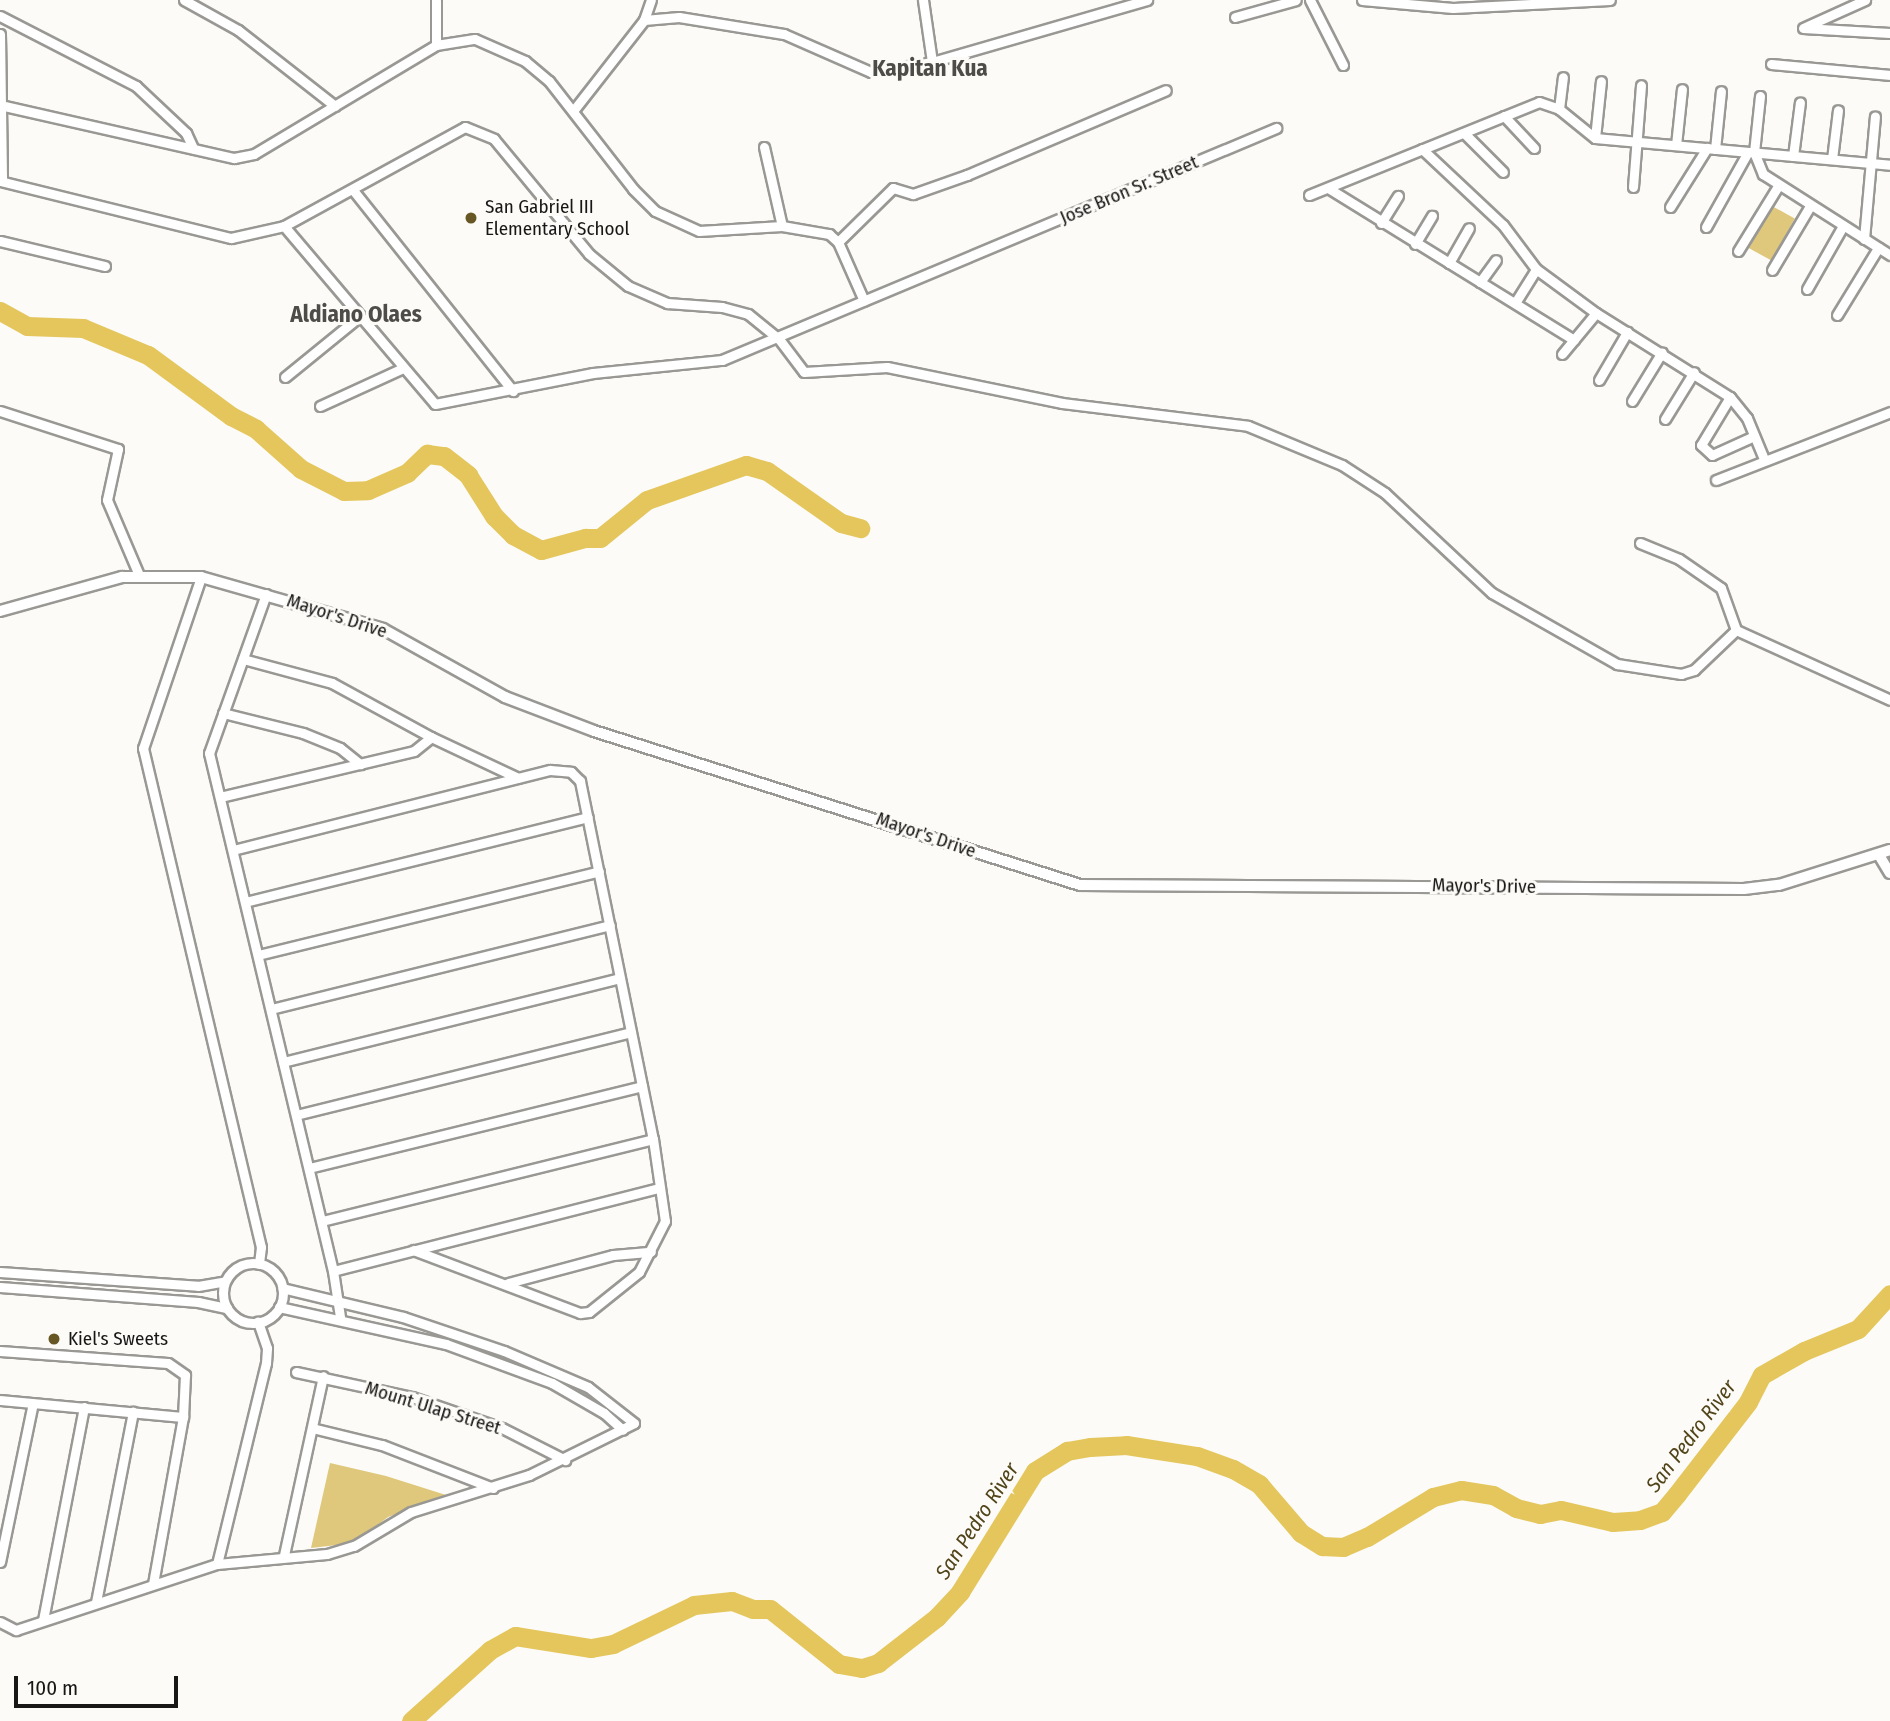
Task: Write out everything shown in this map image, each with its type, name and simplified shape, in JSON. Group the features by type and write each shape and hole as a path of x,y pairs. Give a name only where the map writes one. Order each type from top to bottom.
{"street":[{"path":"184,0 238,30 335,106"},
{"path":"436,0 436,45"},
{"path":"573,111 644,20 651,0"},
{"path":"923,0 932,62"},
{"path":"644,20 679,17 784,34 871,72 932,62 1147,0"},
{"path":"1235,18 1296,0"},
{"path":"1362,0 1453,8 1610,0"},
{"path":"1866,0 1803,28 1888,32"},
{"path":"1313,1 1343,65"},
{"path":"0,16 136,86 186,133 193,148"},
{"path":"0,34 1,181 231,238 284,226 465,127 481,131 537,186 589,254 628,286 667,303 722,307 748,314 779,339 804,372 887,367 1062,403 1248,426 1295,443 1385,493 1492,593 1617,664 1681,674 1694,670 1736,630"},
{"path":"2,105 234,158 254,154 436,45 475,39 500,48 549,81 633,189 679,225 721,232 782,226 829,234 838,242 864,301"},
{"path":"1771,64 1890,75"},
{"path":"1559,109 1563,77"},
{"path":"1595,138 1601,81"},
{"path":"1633,187 1641,85"},
{"path":"1676,145 1682,89"},
{"path":"838,242 893,188 913,194 1166,90"},
{"path":"1670,207 1711,149 1721,91"},
{"path":"1706,227 1751,152 1760,96"},
{"path":"1309,195 1539,102 1559,109 1595,138 1890,165"},
{"path":"1793,156 1800,102"},
{"path":"1832,159 1838,110"},
{"path":"1504,116 1534,148"},
{"path":"1864,239 1875,116"},
{"name":"Jose Bron Sr. Street","path":"403,368 435,404 513,391 593,373 722,360 779,339 1276,128"},
{"path":"1464,132 1503,172"},
{"path":"764,147 782,226"},
{"path":"1422,149 1503,225 1536,269 1596,313 1730,397 1747,418 1764,459"},
{"path":"1751,152 1762,174 1778,186 1890,255"},
{"path":"1738,251 1778,186"},
{"path":"1328,187 1381,223 1574,340"},
{"path":"353,190 513,391"},
{"path":"1381,223 1398,196"},
{"path":"1772,270 1810,206"},
{"path":"1415,244 1432,216"},
{"path":"284,226 403,368 320,406"},
{"path":"1807,289 1843,226"},
{"path":"1449,263 1469,228"},
{"path":"0,241 105,266"},
{"path":"1837,315 1878,248"},
{"path":"1480,282 1496,260"},
{"path":"1515,303 1536,269"},
{"path":"1562,354 1596,313"},
{"path":"285,377 360,316"},
{"path":"1599,380 1627,332"},
{"path":"1632,401 1662,352"},
{"path":"1665,419 1694,372"},
{"path":"1730,397 1700,445 1712,455 1754,436"},
{"path":"0,411 114,445 118,454 107,500 139,575"},
{"path":"1716,480 1890,412"},
{"path":"1640,543 1679,559 1721,588 1736,630 1890,701"},
{"name":"Mayor's Drive","path":"0,611 71,588 139,575 201,577 383,629 505,697 594,731 1080,885 1744,889 1779,885 1885,853"},
{"path":"201,577 143,748 261,1247 260,1264"},
{"path":"266,594 209,753 334,1270 341,1304 340,1317"},
{"path":"243,659 332,683 430,737 518,778"},
{"path":"223,713 303,733 340,748 360,764"},
{"path":"220,797 414,751 430,737"},
{"path":"233,850 550,770 571,772 580,781 653,1139 664,1221 639,1272 589,1312 580,1313 508,1283 413,1250"},
{"path":"245,902 588,817"},
{"path":"1885,853 1890,873"},
{"path":"258,955 599,871"},
{"path":"271,1009 610,925"},
{"path":"283,1062 620,978"},
{"path":"296,1115 631,1032"},
{"path":"309,1168 642,1086"},
{"path":"322,1221 653,1139"},
{"path":"334,1270 659,1188"},
{"path":"508,1283 613,1255 651,1252"},
{"path":"0,1272 198,1286 225,1281 237,1267 260,1264 273,1271 282,1288 279,1307"},
{"path":"225,1281 227,1308"},
{"path":"0,1287 198,1301 227,1308 240,1320 258,1322 279,1307 340,1317 446,1344 552,1383 604,1412 623,1430"},
{"path":"0,1622 16,1630 153,1583 218,1564 284,1555 327,1555 354,1546 411,1512 493,1488 565,1460 634,1423 612,1402 555,1372 450,1331 282,1288"},
{"path":"218,1564 266,1363 267,1348 258,1322"},
{"path":"0,1351 168,1363 181,1369 186,1380 183,1417 153,1583"},
{"name":"Mount Ulap Street","path":"296,1372 412,1397 502,1428 565,1460"},
{"path":"284,1555 323,1376"},
{"path":"0,1400 183,1417"},
{"path":"0,1562 33,1403"},
{"path":"43,1620 84,1407"},
{"path":"96,1602 133,1412"},
{"path":"312,1428 382,1446 493,1488"}],"shaded area":[{"path":"1772,206 1795,219 1771,261 1749,248"},
{"path":"330,1463 386,1476 446,1495 388,1517 354,1543 311,1548"}],"waterway":[{"path":"0,311 27,326 83,328 148,355 231,416 256,429 301,469 344,491 368,490 407,473 427,454 444,456 468,475 494,516 513,535 541,550 585,538 600,538 647,500 746,465 767,471 841,523 860,528"},
{"name":"San Pedro River","path":"411,1721 490,1650 515,1636 591,1648 613,1644 694,1605 732,1601 753,1609 770,1609 839,1664 862,1668 878,1663 937,1617 960,1592 1035,1471 1067,1451 1090,1447 1126,1445 1197,1456 1233,1469 1259,1484 1301,1533 1322,1546 1343,1547 1367,1537 1433,1497 1461,1490 1493,1495 1516,1508 1540,1514 1561,1510 1613,1522 1640,1520 1662,1512 1748,1402 1762,1375 1804,1351 1858,1329 1890,1294"}],"place":[{"name":"San Gabriel III Elementary School","path":"471,218"},
{"name":"Kiel's Sweets","path":"54,1339"}],"district":[{"name":"Kapitan Kua","path":"930,68"},
{"name":"Aldiano Olaes","path":"356,314"}]}
